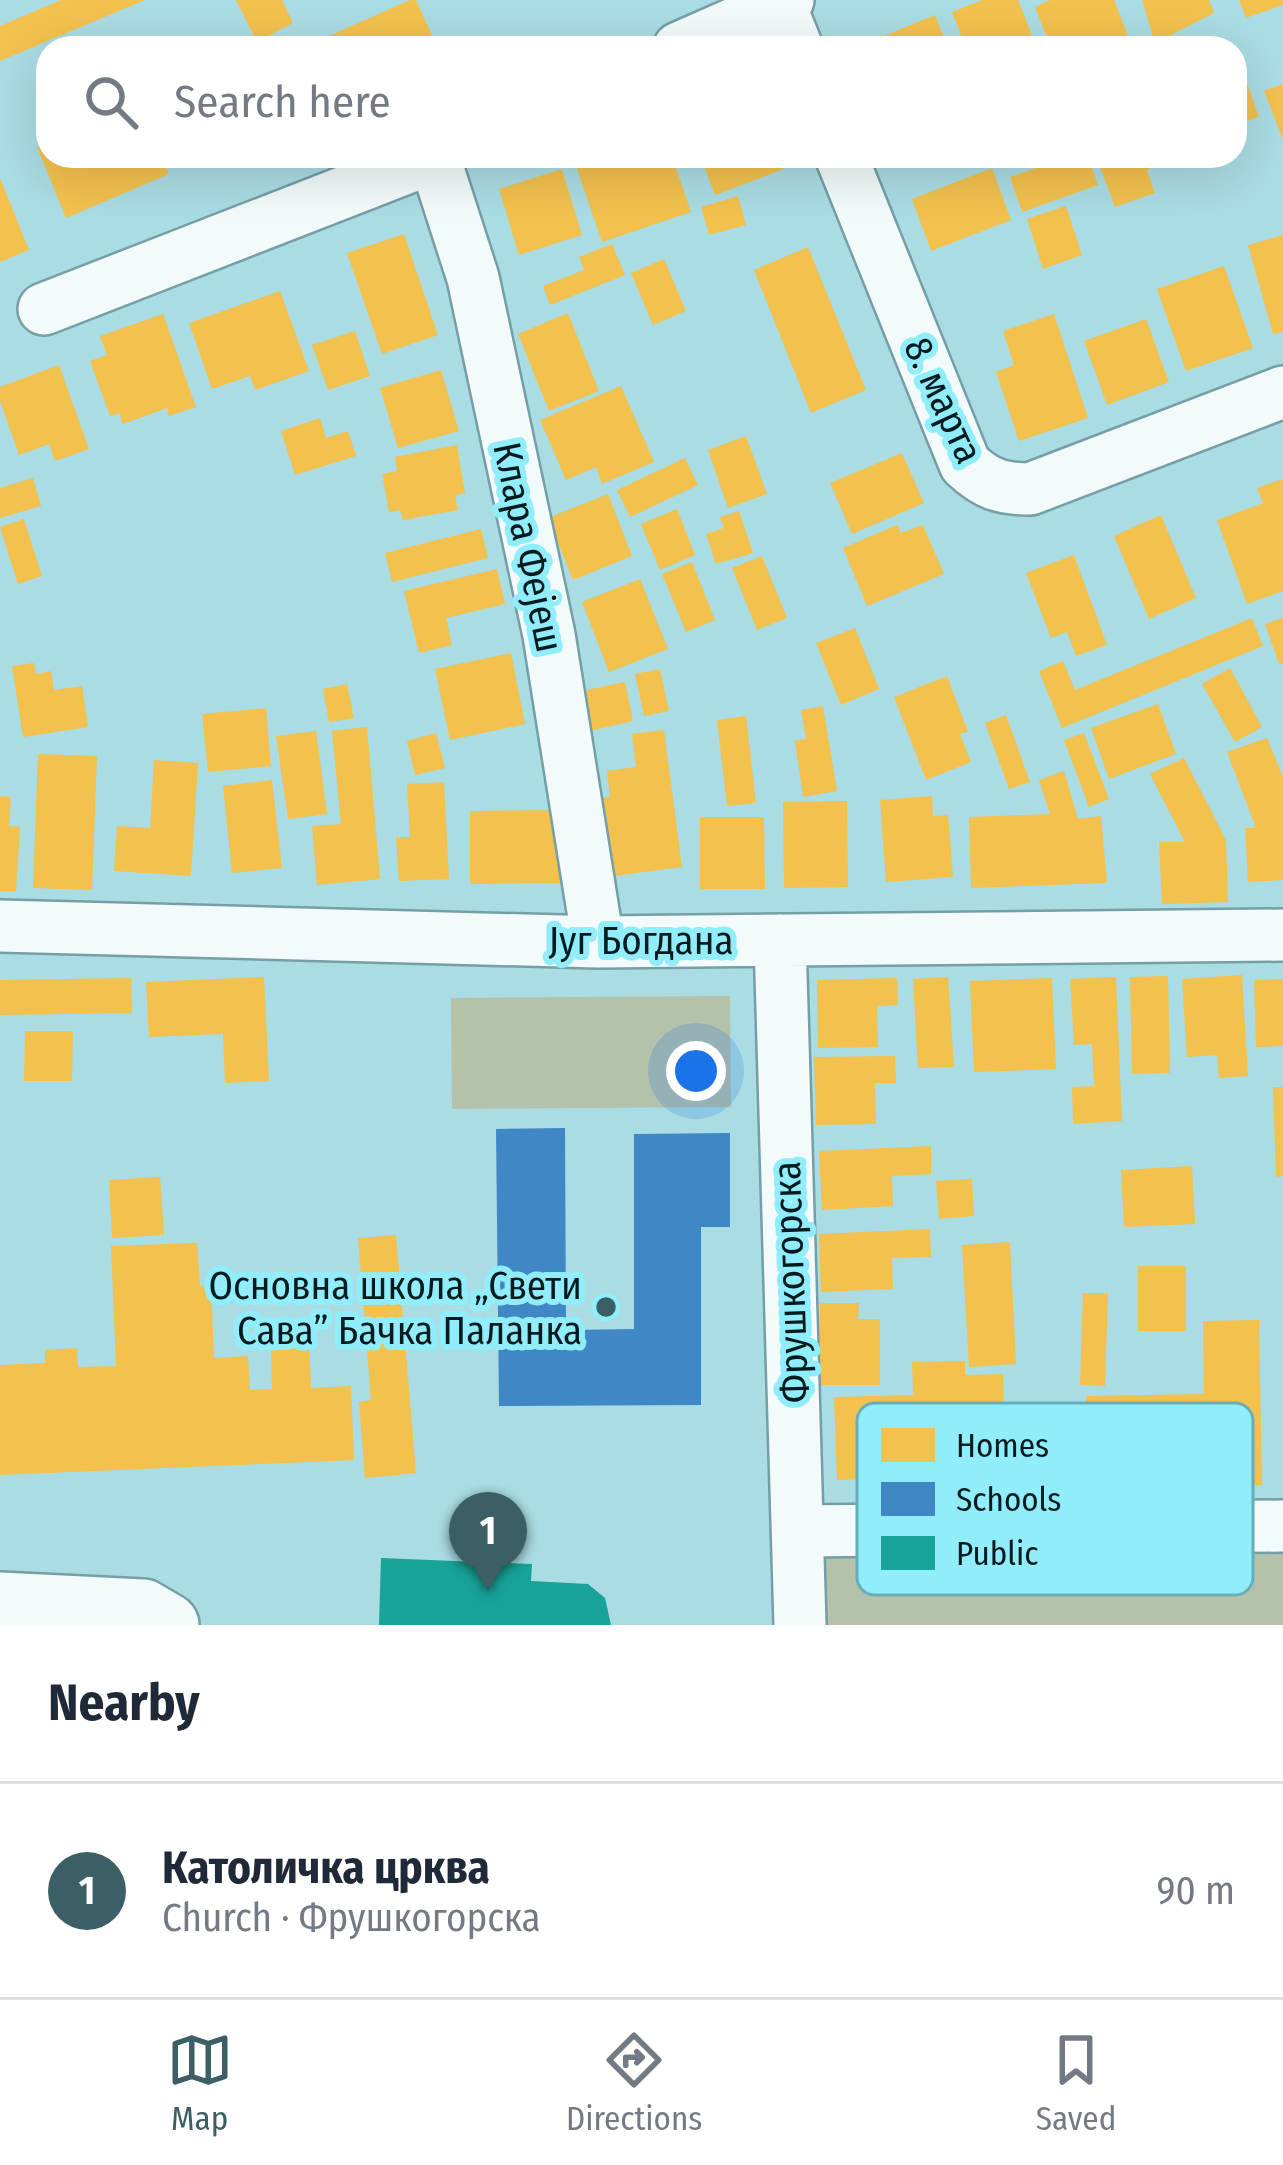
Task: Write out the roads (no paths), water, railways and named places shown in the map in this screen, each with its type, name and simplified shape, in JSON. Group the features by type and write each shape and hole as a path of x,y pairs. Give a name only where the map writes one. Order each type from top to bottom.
{"street":[{"path":"722,36 788,17"},
{"path":"44,309 408,168"},
{"name":"Клара Фејеш","path":"439,168 472,278 544,613 598,941"},
{"name":"8. марта","path":"846,168 965,464 982,481 1005,489 1030,489 1283,392"},
{"name":"Југ Богдана","path":"0,926 598,941 1283,935"},
{"name":"Фрушкогорска","path":"780,940 800,1625"},
{"path":"1253,1526 1283,1526"},
{"path":"798,1531 857,1530"},
{"path":"0,1604 143,1612 167,1625"}],"place":[{"name":"Основна школа „Свети Сава” Бачка Паланка","path":"606,1307"},
{"name":"Католичка црква","path":"488,1591"}]}
